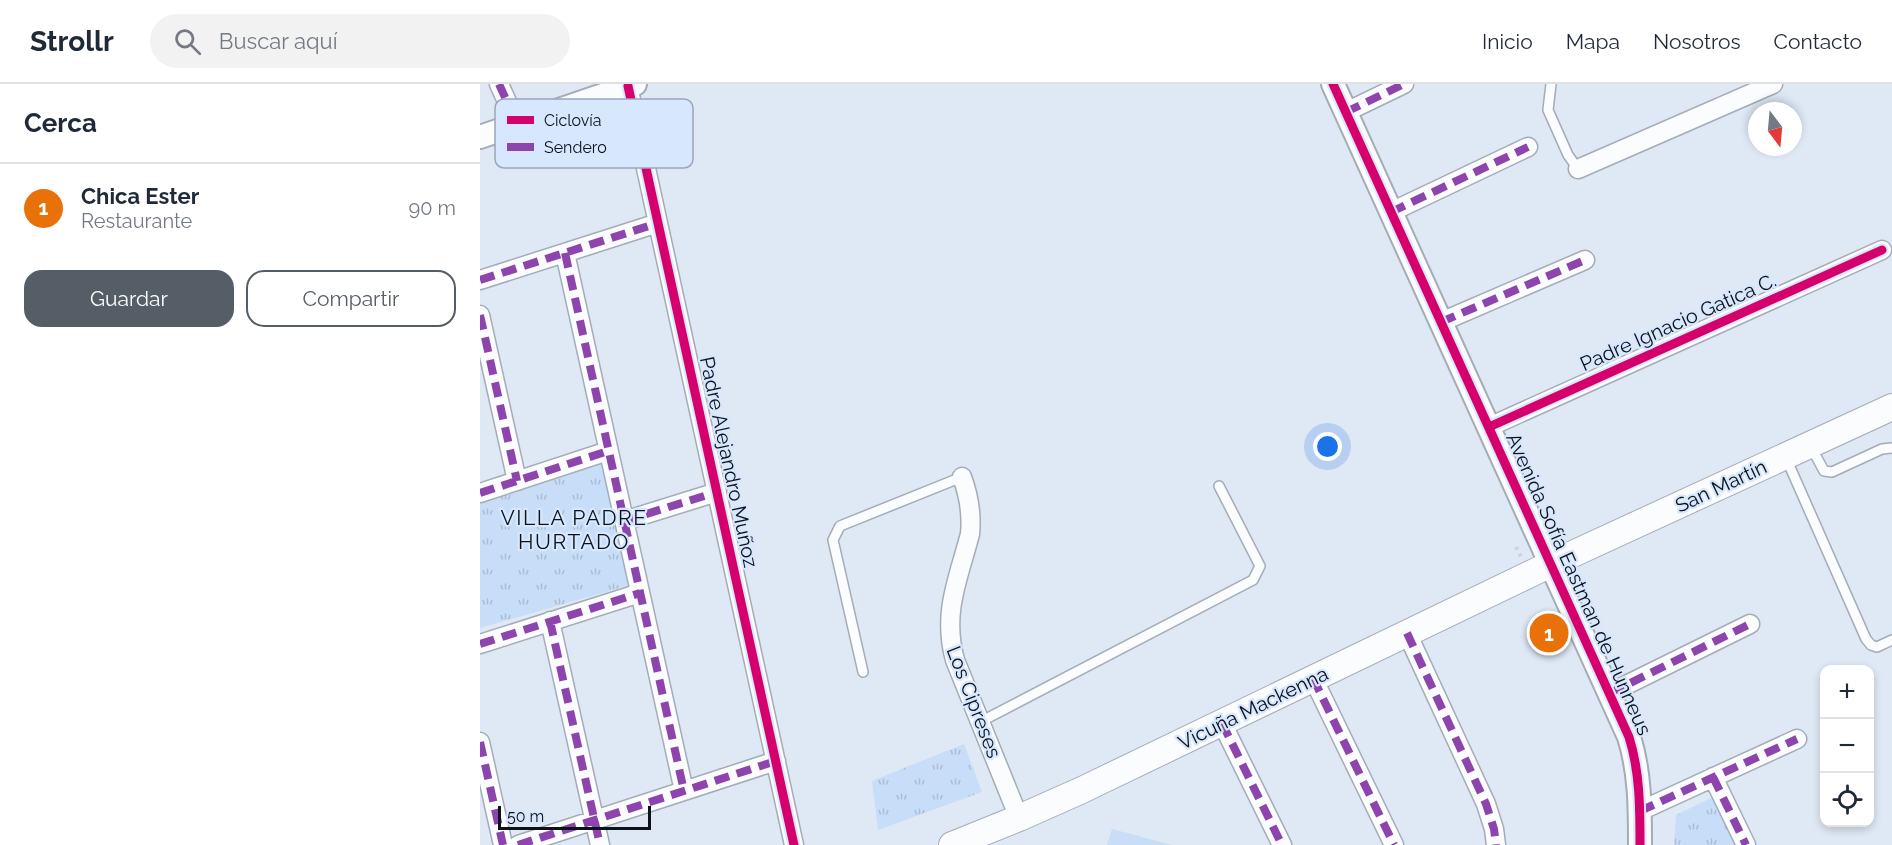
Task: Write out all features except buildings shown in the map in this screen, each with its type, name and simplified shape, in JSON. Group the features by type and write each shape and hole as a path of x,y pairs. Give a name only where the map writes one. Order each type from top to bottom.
{"main road":[{"name":"San Martín","path":"1551,564 1892,407"},
{"name":"Vicuña Mackenna","path":"952,845 1082,790 1551,564"}],"street":[{"path":"499,84 506,99"},
{"name":"Avenida Sofía Eastman de Hunneus","path":"1333,84 1610,693 1634,752 1639,787 1640,845"},
{"path":"1346,112 1404,84"},
{"path":"1578,169 1773,84"},
{"path":"579,99 631,85"},
{"path":"480,137 495,132"},
{"path":"1391,212 1528,147"},
{"name":"Padre Alejandro Muñoz","path":"647,168 794,845"},
{"path":"480,280 658,223"},
{"name":"Padre Ignacio Gatica C.","path":"1489,427 1882,250"},
{"path":"565,253 684,791"},
{"path":"1441,322 1585,260"},
{"path":"480,315 517,481"},
{"path":"480,493 608,451"},
{"name":"Los Cipreses","path":"962,477 969,501 971,524 952,599 949,630 955,660 1019,818"},
{"path":"624,521 717,492"},
{"path":"480,644 640,593"},
{"path":"550,621 600,845"},
{"path":"1610,693 1750,624"},
{"path":"1407,633 1486,804 1494,829 1496,845"},
{"path":"1313,678 1394,845"},
{"path":"1222,723 1282,845"},
{"path":"1640,811 1797,739"},
{"path":"480,742 503,845"},
{"path":"518,845 776,761"},
{"path":"1713,777 1746,845"}],"lane":[{"path":"1551,84 1548,111 1568,155 1578,169"},
{"path":"1810,445 1824,471 1832,472 1882,449 1892,448"},
{"path":"1785,456 1866,639 1877,647 1892,640"},
{"path":"863,672 833,540 840,526 962,477"},
{"path":"980,722 1253,580 1260,566 1219,486"}],"green space":[{"path":"602,460 633,584 480,628 480,501"},
{"path":"964,744 982,792 878,830 872,781"},
{"path":"1715,796 1739,845 1674,845 1676,815"},
{"path":"1112,829 1172,845 1107,845"}],"marked path":[{"path":"499,84 506,99"},
{"path":"1346,112 1404,84"},
{"path":"1391,212 1528,147"},
{"path":"480,280 658,223"},
{"path":"565,253 684,791"},
{"path":"1441,322 1585,260"},
{"path":"480,315 517,481"},
{"path":"480,493 608,451"},
{"path":"624,521 717,492"},
{"path":"480,644 640,593"},
{"path":"550,621 600,845"},
{"path":"1610,693 1750,624"},
{"path":"1407,633 1486,804 1494,829 1496,845"},
{"path":"1313,678 1394,845"},
{"path":"1222,723 1282,845"},
{"path":"1640,811 1797,739"},
{"path":"480,742 503,845"},
{"path":"518,845 776,761"},
{"path":"1713,777 1746,845"}],"cycle path":[{"path":"1333,84 1629,737 1637,777 1640,845"},
{"path":"628,86 631,99"},
{"path":"646,168 794,845"},
{"path":"1489,427 1882,250"}],"place":[{"name":"Chica Ester","path":"1549,633"}],"district":[{"name":"VILLA PADRE HURTADO","path":"574,530"}]}
